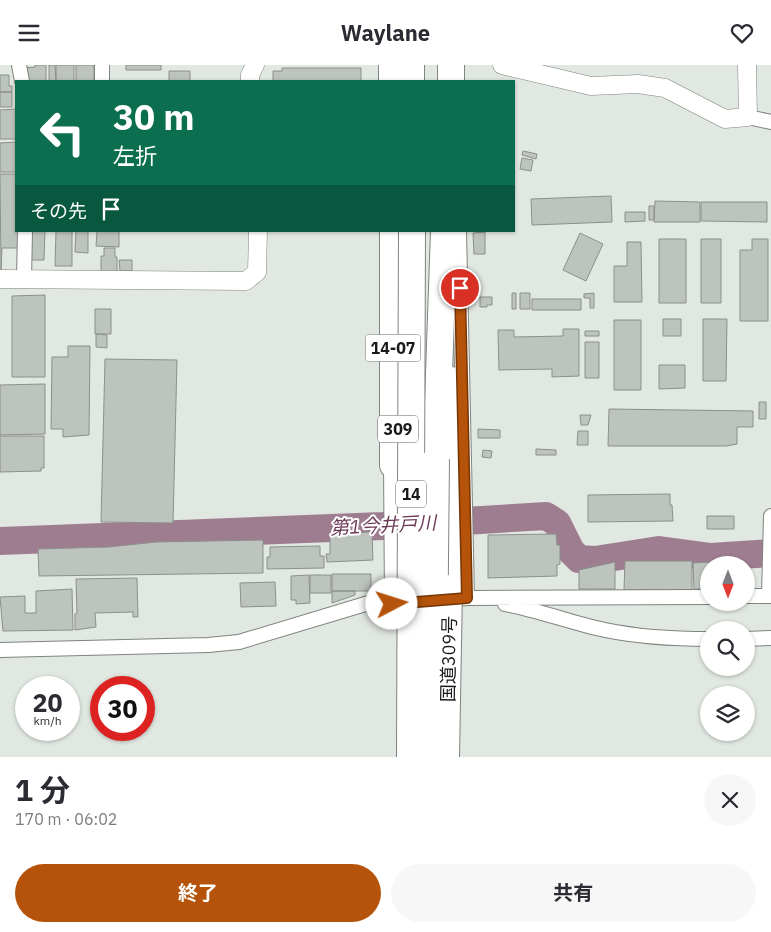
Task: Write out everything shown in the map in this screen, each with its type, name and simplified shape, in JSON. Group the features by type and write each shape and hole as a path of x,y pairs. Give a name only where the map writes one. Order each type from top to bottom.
{"highway":[{"path":"391,65 393,80"},
{"path":"411,65 411,80"},
{"path":"435,65 435,80"},
{"path":"449,65 449,80"},
{"name":"309","path":"395,232 397,265 401,757"},
{"name":"14-07","path":"395,232 395,599 410,731"},
{"name":"14","path":"410,757 412,232"},
{"name":"14","path":"433,757 436,459 435,232"},
{"name":"14-07","path":"436,459 444,232"},
{"name":"国道309号","path":"447,757 450,577 451,232"}],"street":[{"path":"20,65 22,80"},
{"path":"102,65 102,80"},
{"path":"250,80 250,75 255,65"},
{"path":"387,80 391,65"},
{"path":"502,65 591,86 638,85 665,88 725,119 748,117 771,122"},
{"path":"747,65 748,117"},
{"path":"24,279 26,232"},
{"path":"0,279 246,281 256,271 258,232"},
{"path":"389,232 392,604"},
{"path":"459,232 467,598"},
{"path":"755,596 770,595 771,516"},
{"path":"0,650 208,645 239,642 372,602 392,604 467,598 700,597"},
{"path":"467,598 534,609 606,630 672,639 700,639"},
{"path":"755,639 771,638"}],"building":[{"path":"35,65 46,65 46,80 26,80 24,68 35,67"},
{"path":"49,65 55,65 56,80 49,80"},
{"path":"56,65 74,65 74,80 56,80"},
{"path":"76,65 94,65 94,80 76,80"},
{"path":"126,65 161,65 161,70 126,70"},
{"path":"282,68 361,68 361,80 273,80 273,71 282,71"},
{"path":"169,71 190,71 190,80 169,80"},
{"path":"0,75 9,75 9,86 12,86 12,92 0,92"},
{"path":"0,92 12,92 12,107 0,107"},
{"path":"15,109 15,139 0,139 0,110"},
{"path":"15,142 15,172 0,172 0,143"},
{"path":"523,151 537,154 536,159 522,155"},
{"path":"522,158 533,160 531,171 520,169"},
{"path":"0,174 15,174 15,232 20,232 20,248 2,248 1,272"},
{"path":"611,196 612,222 532,225 531,199"},
{"path":"655,201 700,202 700,222 654,222"},
{"path":"701,202 767,202 767,222 701,221"},
{"path":"649,206 654,206 654,220 649,220"},
{"path":"625,212 645,212 645,221 625,222"},
{"path":"31,232 45,232 44,260 30,260"},
{"path":"56,232 72,232 72,266 55,266"},
{"path":"76,232 88,232 88,253 75,252"},
{"path":"97,232 119,232 119,247 96,246"},
{"path":"485,232 485,254 474,254 473,233"},
{"path":"580,233 603,244 586,281 563,270"},
{"path":"659,239 686,239 686,303 659,303"},
{"path":"701,239 721,239 721,303 701,303"},
{"path":"752,239 768,239 768,321 740,321 740,250 752,250"},
{"path":"627,242 641,242 642,302 614,302 614,266 627,266"},
{"path":"104,248 115,248 117,273 101,273 101,256 104,256"},
{"path":"119,260 132,260 132,271 120,271"},
{"path":"512,293 516,293 516,309 512,309"},
{"path":"520,293 530,293 530,309 520,309"},
{"path":"594,293 594,308 590,308 590,298 584,298 584,294"},
{"path":"45,295 45,377 12,377 12,296"},
{"path":"480,297 492,297 492,305 480,307"},
{"path":"532,299 581,299 581,310 532,310"},
{"path":"95,309 111,309 111,334 95,334"},
{"path":"663,319 681,319 681,336 663,336"},
{"path":"703,319 727,319 726,381 703,381"},
{"path":"614,320 641,320 641,390 614,390"},
{"path":"563,329 579,329 579,376 552,377 552,369 499,370 498,330 514,330 514,337 563,336"},
{"path":"585,331 599,331 599,336 585,336"},
{"path":"96,334 107,335 107,348 96,347"},
{"path":"585,342 599,342 599,378 585,378"},
{"path":"68,346 90,346 89,435 63,437 63,429 51,429 52,357 68,357"},
{"path":"105,359 177,360 173,523 101,522"},
{"path":"659,365 685,365 685,388 659,389"},
{"path":"45,384 45,434 0,435 0,385"},
{"path":"759,402 766,402 766,419 759,419"},
{"path":"609,409 753,411 753,427 737,427 737,444 726,446 608,446"},
{"path":"580,415 591,415 588,425 581,425"},
{"path":"478,429 500,430 500,438 478,438"},
{"path":"578,431 588,431 588,445 577,445"},
{"path":"0,436 44,436 44,468 41,468 41,471 0,472"},
{"path":"536,449 556,450 556,455 536,455"},
{"path":"483,450 492,451 491,458 482,457"},
{"path":"670,494 673,521 588,522 588,495"},
{"path":"707,516 734,516 734,529 707,529"},
{"path":"372,532 373,560 327,562 326,554 330,554 330,533"},
{"path":"556,534 557,545 560,545 560,564 557,565 557,576 488,578 488,535"},
{"path":"263,540 263,573 39,576 38,549 109,547 156,542"},
{"path":"320,546 320,556 324,556 324,568 267,569 267,557 270,557 270,547"},
{"path":"625,561 692,561 692,590 624,590"},
{"path":"615,562 615,589 579,589 579,570"},
{"path":"693,563 700,563 700,589 694,589"},
{"path":"332,574 371,574 371,591 332,591"},
{"path":"309,575 310,603 296,604 296,600 291,600 291,576"},
{"path":"310,575 331,575 331,593 310,593"},
{"path":"137,578 138,617 133,617 133,612 95,613 96,627 75,630 75,614 77,613 76,579"},
{"path":"275,582 276,606 241,607 240,583"},
{"path":"72,589 73,630 3,631 0,597 25,596 25,613 36,613 36,591"},
{"path":"332,591 355,591 355,595 332,603"}],"waterway":[{"name":"第1今井戸川","path":"0,541 383,526 546,516 557,523 571,551 579,559 595,560 659,550 711,557 771,553"}],"route":[{"path":"392,604 467,598 460,288"}]}
